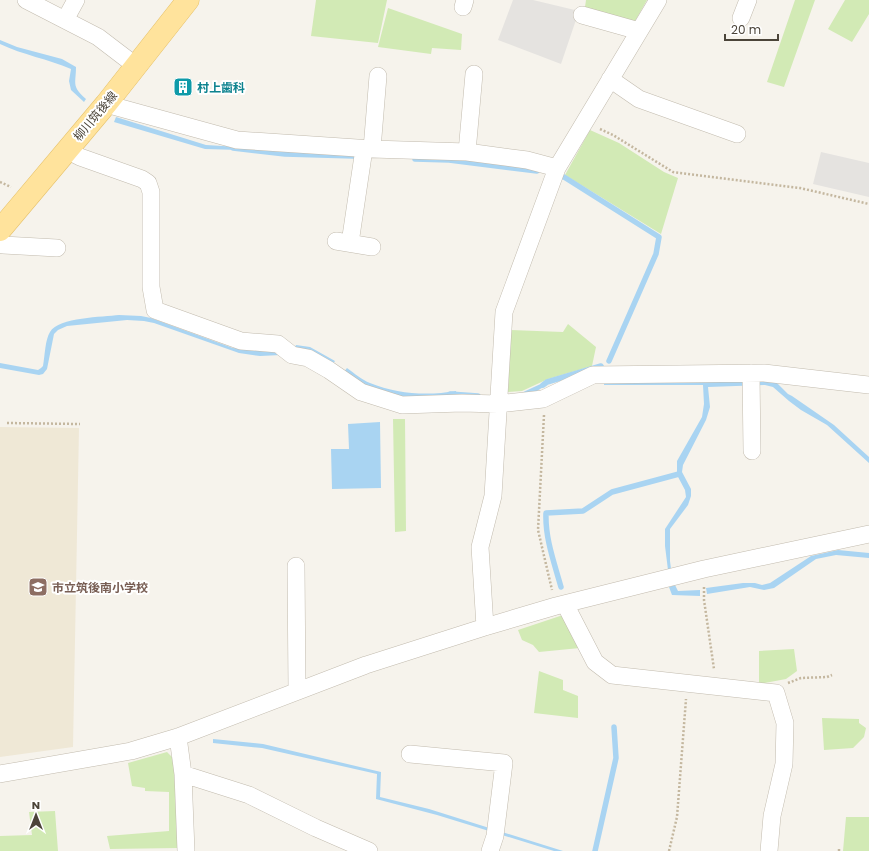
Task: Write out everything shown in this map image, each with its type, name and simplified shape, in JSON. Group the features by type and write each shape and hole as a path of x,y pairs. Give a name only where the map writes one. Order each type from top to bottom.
{"main road":[{"name":"柳川筑後線","path":"2,237 66,150 106,104 188,0"}],"street":[{"path":"26,0 98,37 136,66"},
{"path":"66,20 76,0"},
{"path":"485,627 480,547 494,496 504,312 557,168 658,0"},
{"path":"741,18 748,0"},
{"path":"582,15 639,31"},
{"path":"467,152 474,74"},
{"path":"372,247 343,242 368,149 378,76"},
{"path":"610,79 639,99 737,134"},
{"path":"106,104 237,140 368,149 467,152 527,160 557,168"},
{"path":"66,150 80,157 142,179 148,183 151,192 151,287 155,310 241,341 278,344 292,355 308,358 329,370 360,392 402,405 462,402 498,404 545,398 593,375 751,380 764,373 869,385"},
{"path":"2,237 57,248"},
{"path":"751,380 752,451"},
{"path":"0,774 131,751 178,737 366,665 485,627 561,605 704,568 869,534"},
{"path":"296,566 297,691"},
{"path":"561,605 595,662 612,674 776,693 785,723 784,764 772,816 769,851"},
{"path":"178,737 183,774 186,851"},
{"path":"410,754 504,763 495,836 490,851"},
{"path":"183,774 249,795 316,828 370,851"}],"path":[{"path":"585,122 613,135 673,172 800,188 869,204"},
{"path":"0,182 14,189"},
{"path":"545,398 538,530 561,605"},
{"path":"7,423 80,424"},
{"path":"704,568 704,600 715,686"},
{"path":"776,693 782,686 801,678 827,678 832,675"},
{"path":"669,851 677,817 687,683"}],"shaded area":[{"path":"513,0 533,0 579,11 561,64 498,40"},
{"path":"821,152 869,163 869,197 813,184"},
{"name":"市立筑後南小学校","path":"0,427 79,428 73,747 0,757"}],"green space":[{"path":"316,0 387,0 378,43 311,36"},
{"path":"586,0 647,0 634,23 585,7"},
{"path":"795,0 815,0 784,87 767,82"},
{"path":"845,0 869,0 869,14 852,42 828,29"},
{"path":"388,8 462,34 461,50 432,48 431,54 378,47"},
{"path":"590,130 619,143 664,172 678,178 661,234 565,175"},
{"path":"568,324 596,347 592,366 548,379 522,391 508,392 511,330 563,332"},
{"path":"393,419 405,419 406,531 395,532"},
{"path":"563,615 580,648 539,652 533,645 522,640 518,630"},
{"path":"794,649 797,671 786,679 759,684 759,651"},
{"path":"539,671 563,680 563,690 578,696 578,718 534,713"},
{"path":"822,718 859,719 859,723 866,728 864,737 853,748 824,750"},
{"path":"167,752 174,759 178,848 110,849 107,836 169,831 169,792 145,791 145,788 132,786 128,763"},
{"path":"55,811 58,851 0,851 0,836 32,835 29,812"},
{"path":"846,817 869,817 869,851 843,851"}],"water":[{"path":"0,40 17,47 62,59 76,67 75,84 78,91 86,99 84,102 71,90 69,81 71,69 9,48 0,44"},
{"path":"116,117 206,145 239,147 239,150 205,149 114,122"},
{"path":"119,315 151,318 233,348 272,352 295,347 296,345 310,347 335,361 333,364 281,355 260,356 239,353 154,323 127,320 67,326 58,330 54,334 47,369 43,374 39,375 0,368 0,363 38,370 43,366 47,339 50,332 55,327 62,323 82,319"},
{"path":"347,368 367,382 391,390 423,394 456,391 457,395 401,398 364,387 343,373"},
{"path":"604,379 775,381 788,394 834,425 869,457 869,463 827,425 801,410 773,387 765,385 708,387 710,407 706,420 683,465 682,472 691,489 691,496 688,505 670,529 671,569 668,570 665,546 665,529 686,497 685,490 677,475 677,461 702,417 704,404 703,385 604,385"},
{"path":"547,381 548,384 526,398 519,394"},
{"path":"380,422 381,488 332,489 331,449 349,449 348,424"},
{"path":"838,550 869,553 869,558 836,555 816,559 774,588 764,590 750,587 707,594 706,588 743,583 755,583 762,585 770,583 811,556"},
{"path":"675,585 678,591 700,590 700,596 672,595 669,587"},
{"path":"213,739 263,744 381,772 380,797 429,809 563,851 554,851 437,815 376,799 377,774 262,748 213,743"}],"waterway":[{"path":"233,148 285,154 354,156"},
{"path":"415,159 449,160 537,171"},
{"path":"555,175 564,177 659,237 656,254 609,361"},
{"path":"543,385 547,382 601,366 604,373"},
{"path":"450,394 478,396"},
{"path":"561,587 548,541 546,513 583,511 612,492 679,474"},
{"path":"595,851 616,758 614,727"}],"place":[{"name":"村上歯科","path":"183,87"},
{"name":"市立筑後南小学校","path":"38,587"}]}
